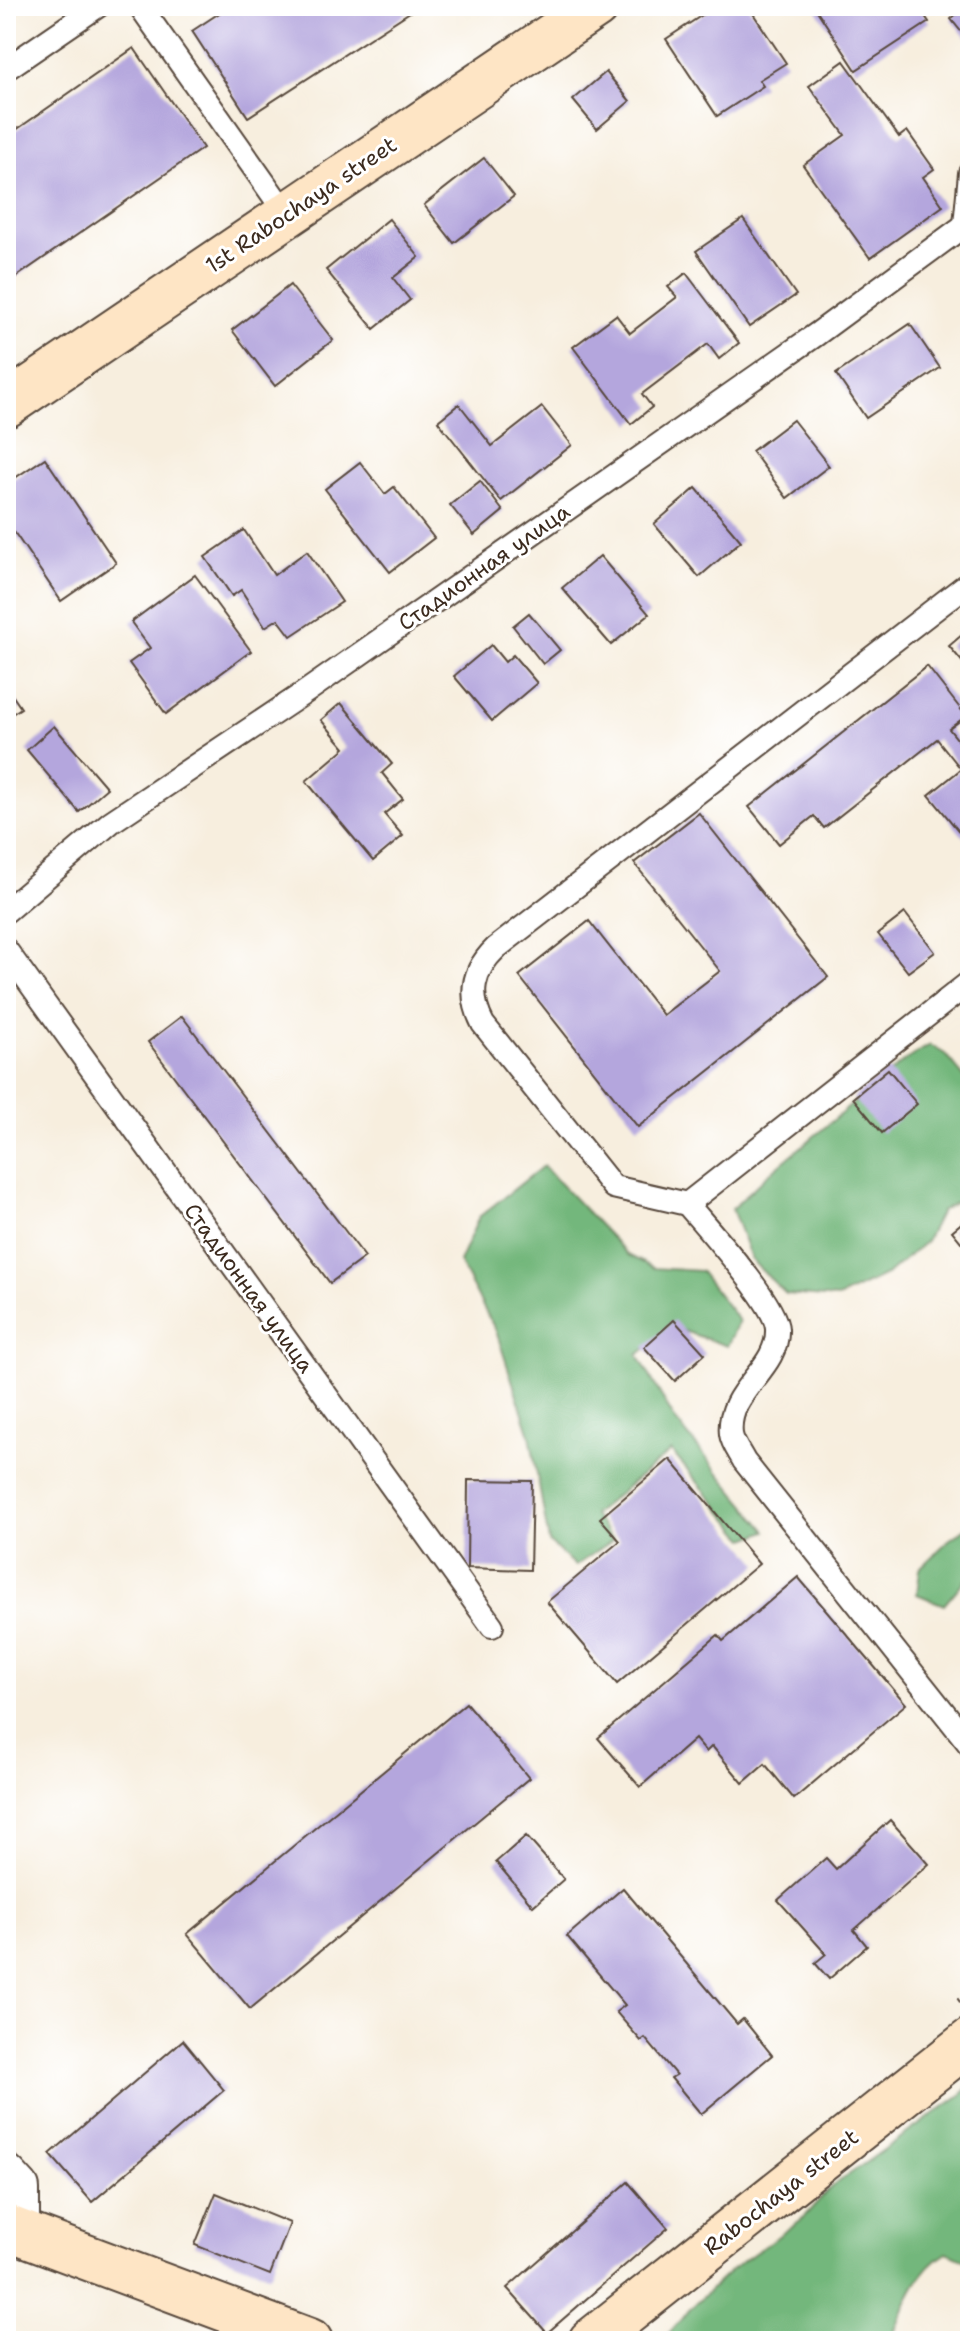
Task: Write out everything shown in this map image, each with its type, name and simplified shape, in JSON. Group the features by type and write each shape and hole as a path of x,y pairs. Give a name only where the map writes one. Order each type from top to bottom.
{"street":[{"name":"1st Rabochaya street","path":"6,405 596,6"},
{"name":"Rabochaya street","path":"591,2341 970,2041"},
{"path":"6,2176 18,2189 12,2229 310,2341"}],"lane":[{"path":"6,69 98,6"},
{"path":"140,6 287,215"},
{"path":"968,228 970,173"},
{"name":"Стадионная улица","path":"6,911 111,822 320,682 968,228"},
{"path":"970,582 496,948 475,975 473,992 475,1009 483,1024 613,1187 687,1204 761,1296 777,1327 772,1352 740,1395 732,1414 731,1436 744,1461 970,1745"},
{"name":"Стадионная улица","path":"6,950 492,1626"},
{"path":"687,1204 970,982"}],"green space":[{"path":"930,1045 945,1054 970,1084 970,1194 941,1211 926,1241 888,1274 838,1298 786,1294 752,1261 732,1209 764,1178 904,1061"},
{"path":"543,1166 628,1255 653,1268 700,1271 739,1321 727,1346 672,1327 638,1355 675,1420 767,1531 746,1539 671,1451 593,1515 613,1540 575,1566 549,1542 530,1435 496,1331 459,1262 479,1217"},
{"path":"970,1525 970,1574 944,1605 917,1594 920,1568"},
{"path":"970,2084 970,2262 947,2252 927,2269 912,2291 891,2341 662,2341 731,2270 802,2219 830,2188 962,2094"}],"building":[{"path":"230,6 419,6 248,117 192,31"},
{"path":"716,6 748,6 786,63 759,80 763,86 717,116 666,39"},
{"path":"814,6 918,6 929,22 856,70"},
{"path":"956,6 970,6 970,37 967,39 951,19 960,11"},
{"path":"134,48 203,148 6,284 6,137"},
{"path":"844,61 899,137 907,131 934,169 923,177 943,206 870,258 803,165 845,135 809,86"},
{"path":"606,72 630,101 597,129 573,100"},
{"path":"484,158 514,196 454,243 424,205"},
{"path":"389,219 419,257 393,278 410,300 374,329 326,270"},
{"path":"743,219 796,295 749,327 696,251"},
{"path":"686,273 739,343 719,359 708,344 642,394 652,407 631,424 573,347 616,315 630,333 677,297 668,287"},
{"path":"290,285 333,340 275,386 232,330"},
{"path":"910,324 940,368 866,418 836,374"},
{"path":"459,404 492,446 542,407 572,445 501,501 438,421"},
{"path":"793,420 829,466 787,498 752,451"},
{"path":"45,458 116,563 61,601 6,520 6,484"},
{"path":"360,462 385,494 394,487 434,538 390,572 325,489"},
{"path":"480,481 503,511 474,535 450,505"},
{"path":"696,488 741,541 699,577 654,524"},
{"path":"244,530 274,575 307,551 342,602 291,636 278,619 265,627 241,590 232,596 205,557"},
{"path":"600,556 649,614 611,645 562,588"},
{"path":"195,575 251,651 166,714 129,663 150,648 131,622"},
{"path":"529,613 560,650 543,664 513,626"},
{"path":"970,628 970,671 949,646"},
{"path":"491,645 505,662 513,655 537,683 492,721 454,676"},
{"path":"927,666 966,716 949,729 970,755 970,845 929,795 961,769 937,739 824,828 814,816 779,844 749,807"},
{"path":"6,686 21,708 6,718"},
{"path":"341,703 392,764 382,773 403,799 384,814 403,836 373,861 306,781 345,748 321,720"},
{"path":"54,726 107,788 79,812 27,750"},
{"path":"699,813 828,977 638,1127 519,976 589,921 663,1015 720,971 634,863"},
{"path":"905,913 935,952 908,972 878,934"},
{"path":"182,1016 365,1257 330,1283 148,1042"},
{"path":"888,1069 917,1104 882,1133 853,1098"},
{"path":"970,1216 970,1253 952,1231"},
{"path":"674,1320 705,1354 675,1381 644,1347"},
{"path":"670,1459 759,1564 617,1684 547,1602 620,1541 600,1518"},
{"path":"468,1480 532,1481 530,1570 467,1568"},
{"path":"798,1577 906,1704 794,1799 765,1764 743,1783 712,1746 706,1752 695,1739 640,1787 598,1738 718,1635 723,1641"},
{"path":"466,1703 529,1778 250,2009 187,1934"},
{"path":"890,1820 929,1864 854,1930 867,1946 829,1979 815,1963 826,1954 778,1900 826,1858 836,1869"},
{"path":"526,1836 564,1879 533,1906 496,1862"},
{"path":"623,1888 737,2024 743,2019 772,2055 701,2114 671,2078 676,2075 645,2038 641,2041 616,2012 625,2005 567,1936"},
{"path":"183,2040 224,2090 92,2202 50,2154"},
{"path":"628,2182 668,2228 547,2333 507,2288"},
{"path":"216,2193 290,2223 270,2275 195,2245"}]}
